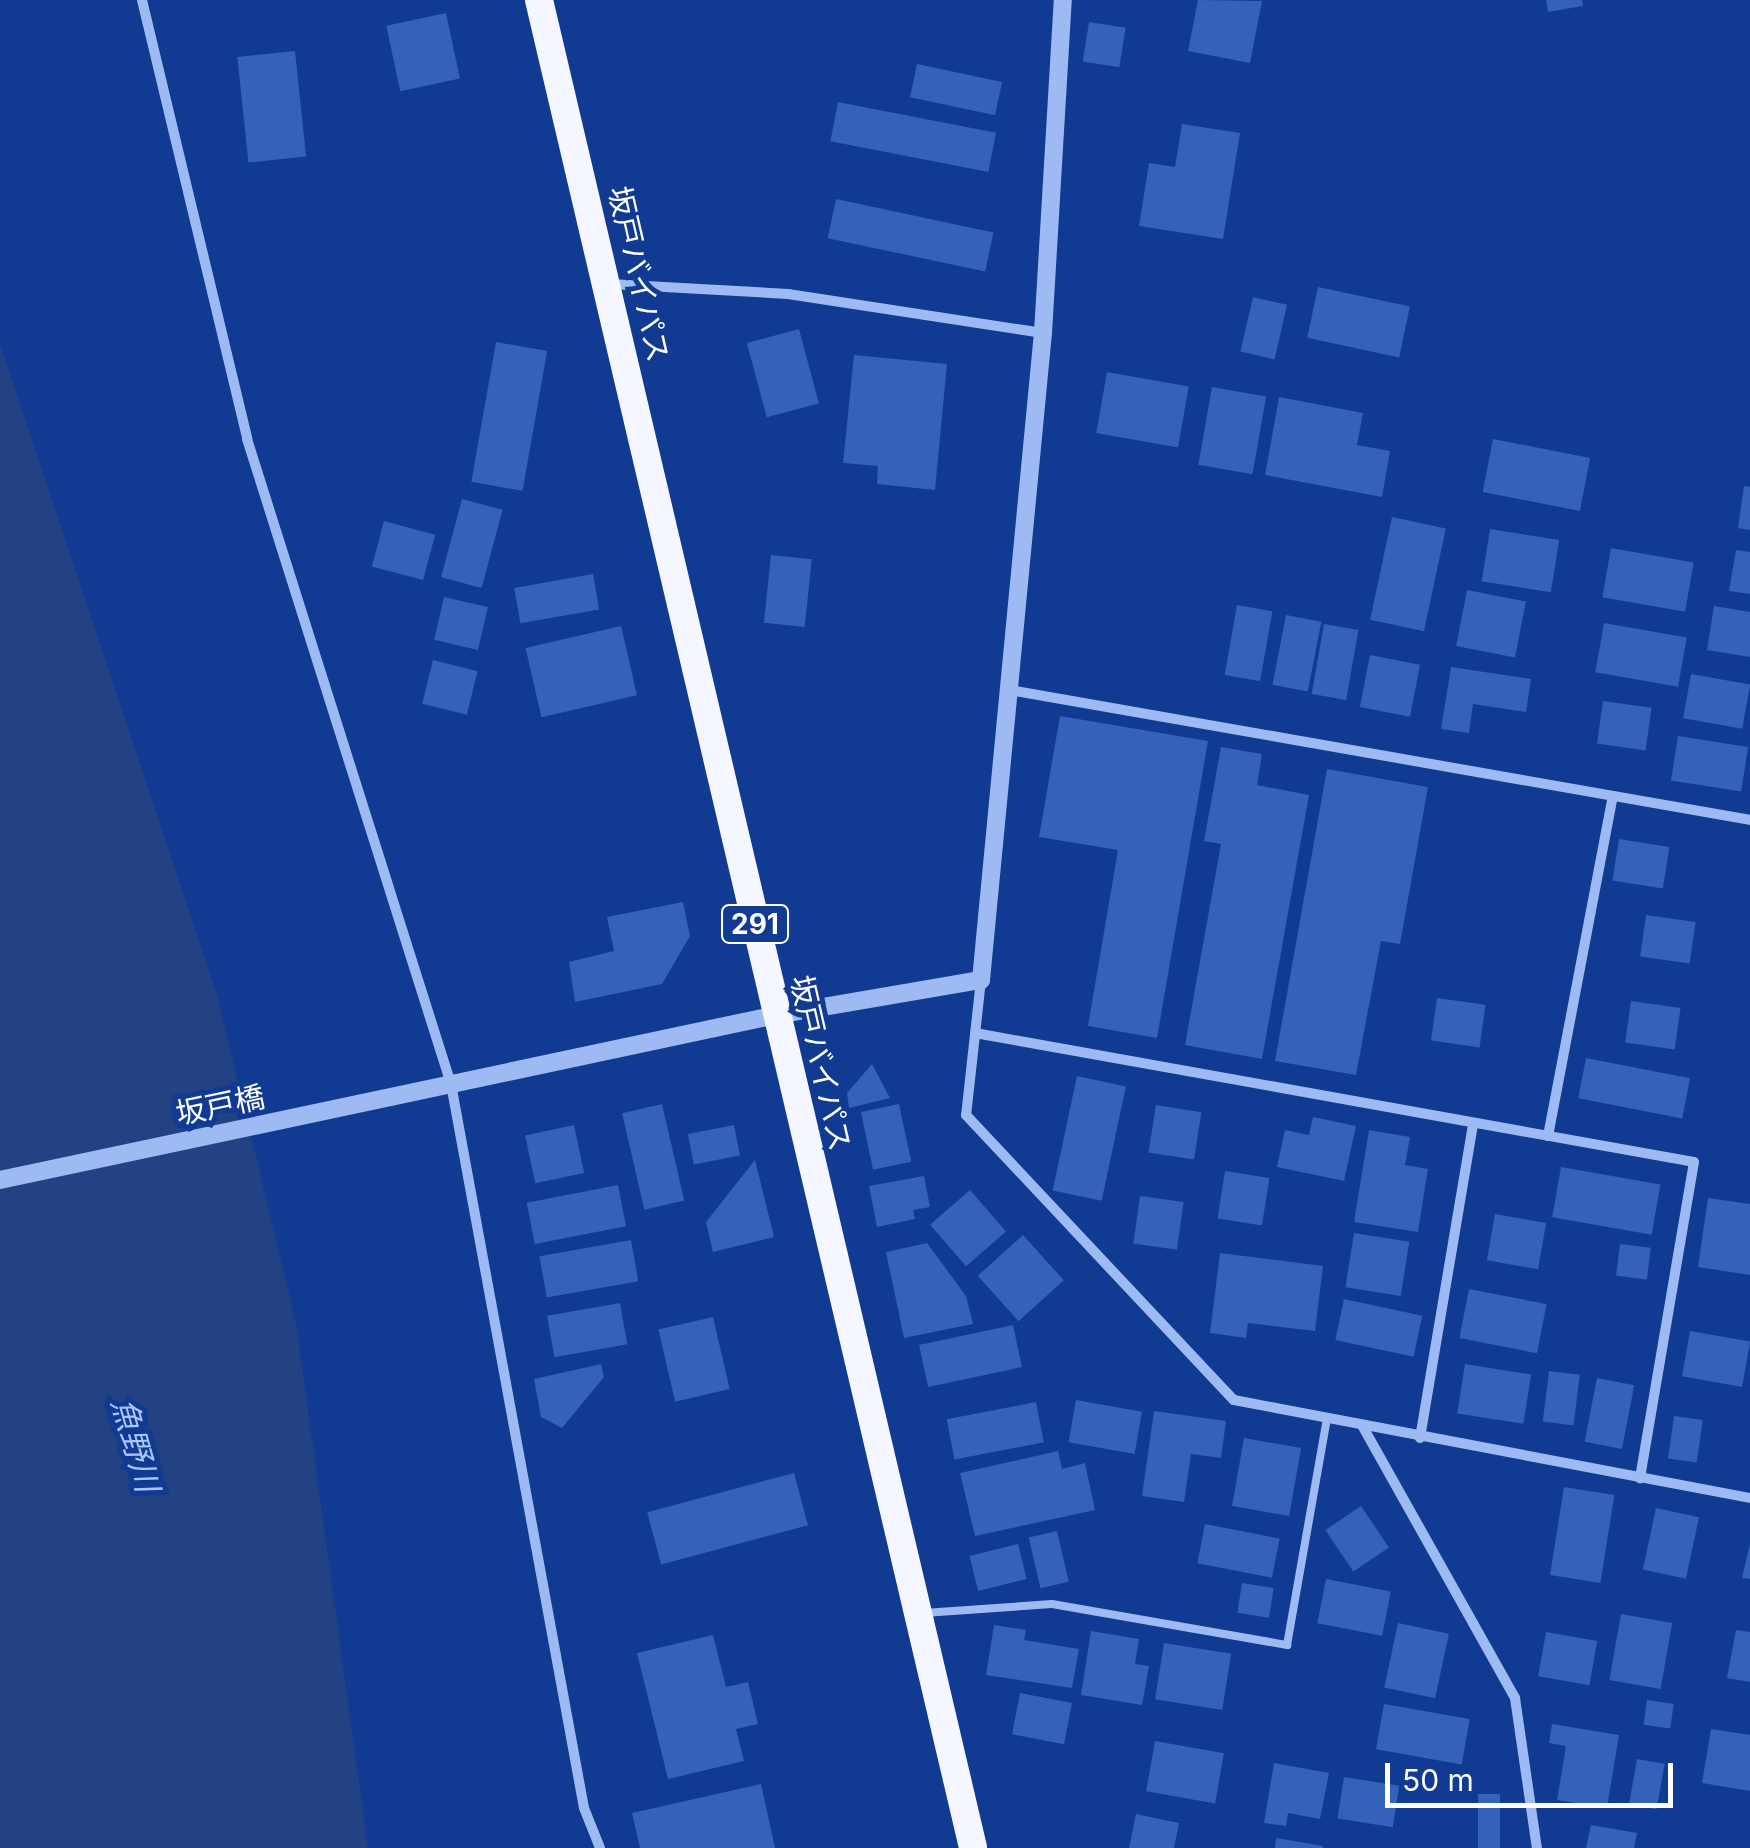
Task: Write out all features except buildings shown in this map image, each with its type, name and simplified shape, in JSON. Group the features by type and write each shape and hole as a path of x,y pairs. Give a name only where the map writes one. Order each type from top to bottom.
{"highway":[{"name":"坂戸バイパス","path":"539,0 974,1848"}],"street":[{"path":"142,0 247,439 451,1084 584,1808 600,1848"},
{"path":"1062,0 1042,332 966,1115 1234,1400 1750,1498"},
{"path":"608,284 788,294 1042,332"},
{"path":"1010,690 1750,820"},
{"path":"1548,1136 1613,796"},
{"name":"坂戸橋","path":"0,1180 776,1015 981,980"},
{"path":"975,1034 1694,1162 1640,1478"},
{"path":"1420,1438 1473,1123"},
{"path":"1363,1427 1515,1698 1536,1848"}],"lane":[{"path":"918,1613 1052,1604 1287,1645 1327,1419"}],"water":[{"name":"魚野川","path":"0,343 217,995 296,1323 368,1848 0,1848"}]}
